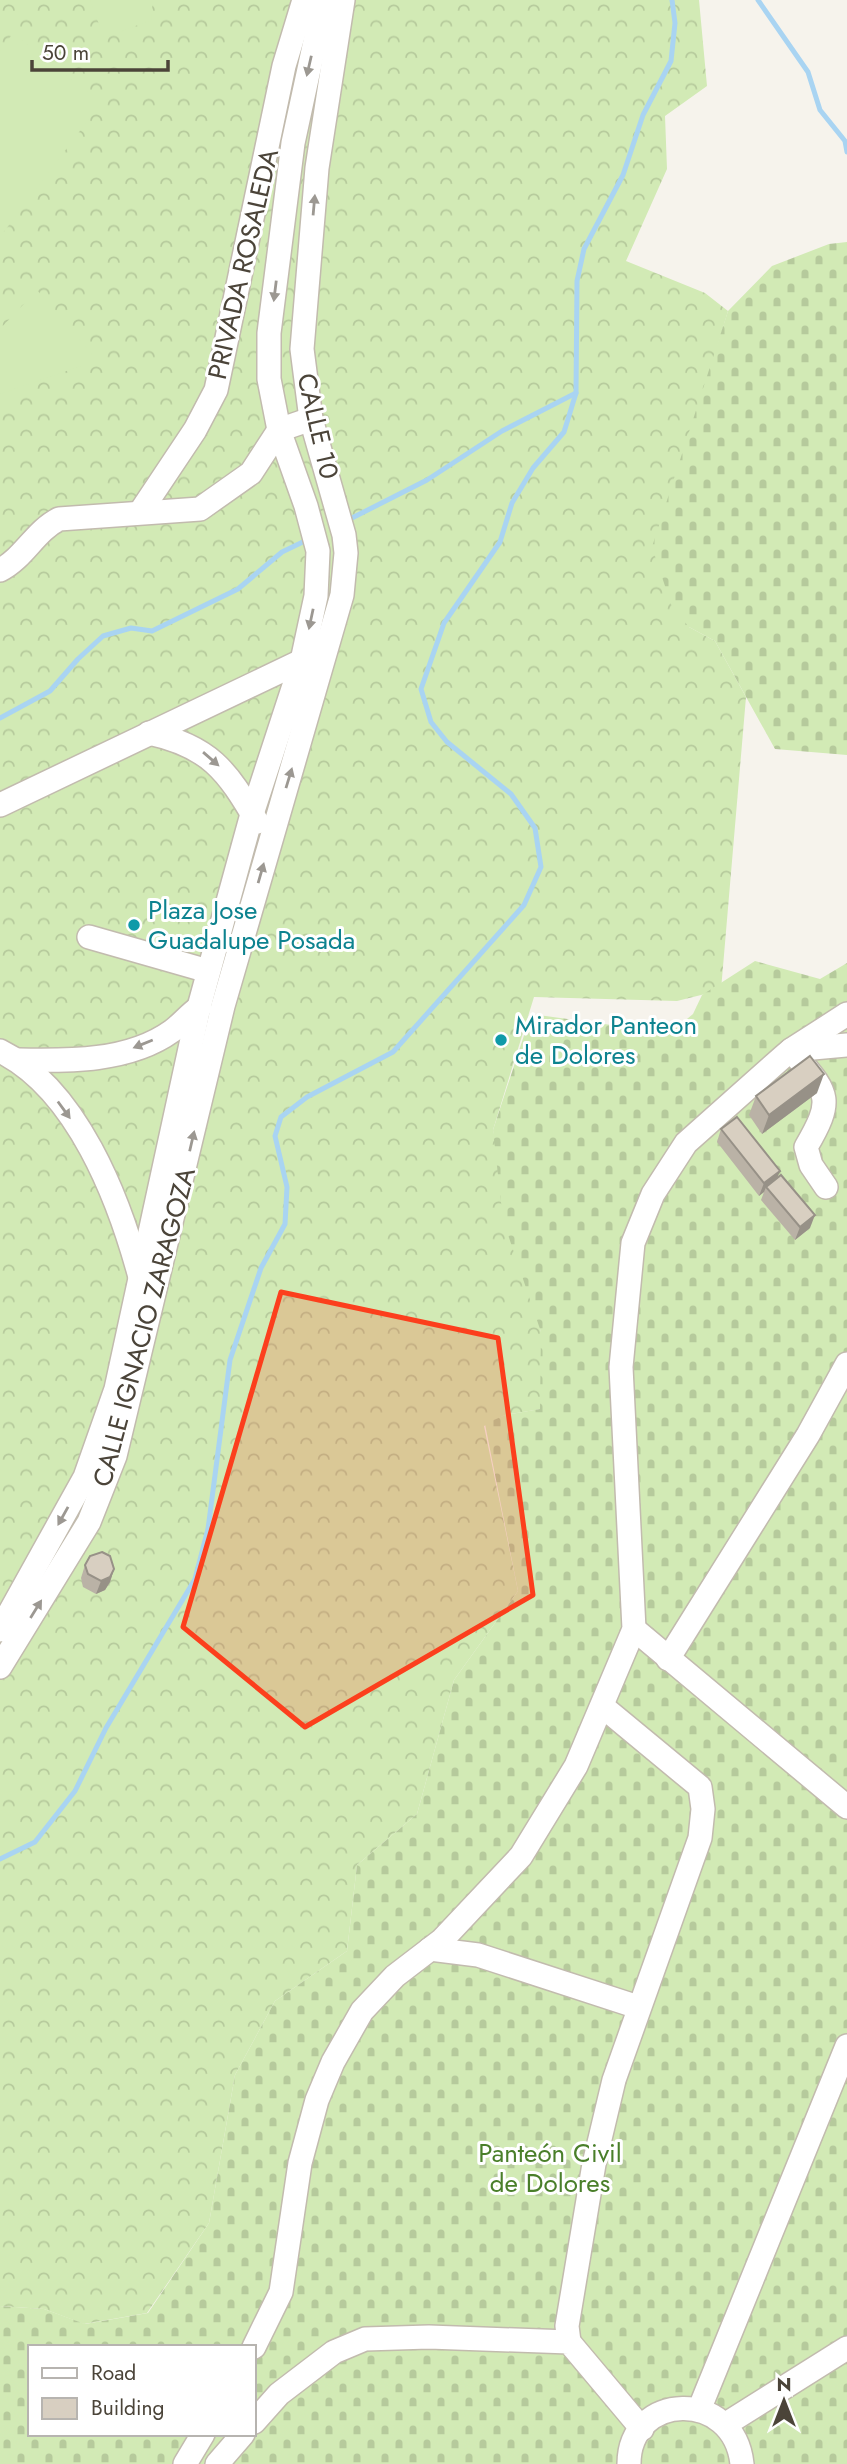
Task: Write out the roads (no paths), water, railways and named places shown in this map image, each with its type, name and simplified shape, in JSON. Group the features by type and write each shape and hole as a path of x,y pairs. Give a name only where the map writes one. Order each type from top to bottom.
{"street":[{"name":"PRIVADA ROSALEDA","path":"141,511 195,430 216,390 284,66 304,0"},
{"name":"CALLE 10","path":"252,814 302,661 316,596 316,542 279,430 269,379 269,333 293,143 324,0"},
{"name":"CALLE 10","path":"269,844 327,649 345,575 342,524 311,419 302,349 317,168 343,0"},
{"path":"0,570 14,562 46,526 60,519 141,511 200,509 251,473 279,430 311,419"},
{"path":"0,805 327,649"},
{"path":"149,733 173,738 203,751 227,775 269,844"},
{"name":"CALLE IGNACIO ZARAGOZA","path":"0,1630 85,1477 116,1389 199,1007 252,814"},
{"name":"CALLE IGNACIO ZARAGOZA","path":"0,1667 89,1521 115,1456 223,1006 269,844"},
{"path":"89,937 208,971"},
{"path":"199,1007 223,1006"},
{"name":"CALLE IGNACIO ZARAGOZA","path":"9,1055 92,1059 135,1048 171,1032 199,1007"},
{"path":"255,2345 281,2292 300,2164 317,2100 333,2062 362,2011 395,1976 430,1950 521,1856 576,1766 634,1629 621,1367 633,1243 653,1194 685,1143 791,1051 847,1014"},
{"path":"791,1051 847,1045"},
{"path":"791,1051 822,1087 824,1116 806,1147 811,1165 827,1188"},
{"name":"CALLE IGNACIO ZARAGOZA","path":"9,1055 60,1104 110,1181 141,1281"},
{"path":"668,1659 808,1435 847,1364"},
{"path":"634,1629 847,1807"},
{"path":"602,1706 700,1787 703,1808 701,1838 638,2007 614,2080 594,2164 567,2326 569,2342 642,2429"},
{"path":"430,1950 478,1955 638,2007"},
{"path":"699,2410 847,2046"},
{"path":"256,2421 279,2394 334,2352 365,2339 429,2337 569,2342"},
{"path":"726,2424 847,2348"},
{"path":"629,2464 632,2445 642,2429 667,2411 699,2410 726,2424 740,2449 741,2464"},
{"path":"185,2464 202,2436"},
{"path":"217,2464 241,2436"}],"waterway":[{"path":"0,1859 35,1842 75,1791 106,1728 195,1579 208,1529 230,1360 261,1268 285,1224 287,1187 275,1136 281,1117 307,1097 393,1052 524,905 541,867 535,828 511,794 447,742 431,722 421,689 444,623 500,542 512,503 533,468 564,432 576,393 577,281 584,249 623,175 643,115 671,61 675,23 672,0"},
{"path":"758,0 808,72 820,110 845,141 847,152"},
{"path":"346,521 427,480 502,431 576,393"},
{"path":"0,718 50,691 103,636 131,628 152,631 238,589 282,552 309,539"}],"place":[{"name":"Plaza Jose Guadalupe Posada","path":"134,925"},
{"name":"Mirador Panteon de Dolores","path":"501,1040"}],"park label":[{"name":"Panteón Civil de Dolores","path":"550,2168"}]}
